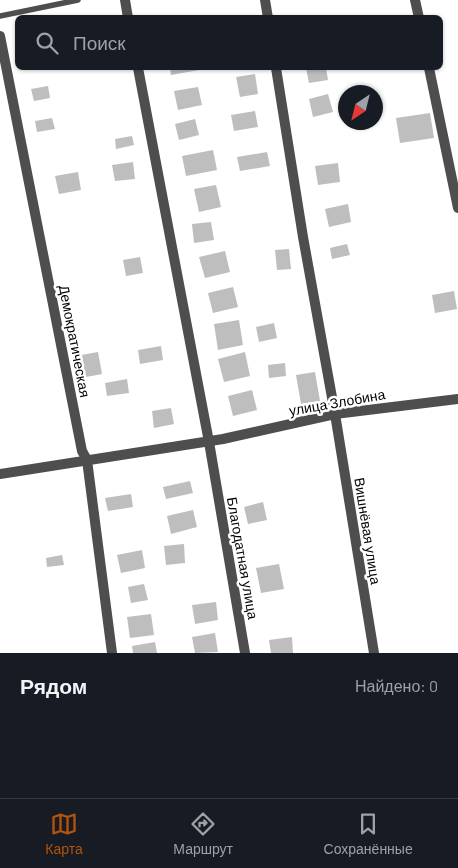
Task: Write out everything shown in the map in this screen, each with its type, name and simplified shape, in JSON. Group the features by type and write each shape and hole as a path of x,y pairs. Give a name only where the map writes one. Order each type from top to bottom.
{"street":[{"path":"125,0 128,15"},
{"path":"265,0 268,15"},
{"path":"415,0 418,15"},
{"name":"Демократическая","path":"0,36 82,451 87,460 112,653"},
{"name":"Благодатная улица","path":"138,70 214,467 245,653"},
{"name":"Вишнёвая улица","path":"276,70 374,653"},
{"path":"429,70 458,208"},
{"name":"улица Злобина","path":"0,474 209,442 335,414 458,398"}],"lane":[{"path":"0,16 78,0"}],"building":[{"path":"170,70 199,70 171,75"},
{"path":"306,70 326,70 328,80 309,83"},
{"path":"255,74 258,94 240,97 236,77"},
{"path":"48,86 50,98 34,101 31,89"},
{"path":"198,87 202,105 178,110 174,91"},
{"path":"328,94 333,112 313,117 309,99"},
{"path":"255,111 258,127 234,131 231,115"},
{"path":"430,113 434,138 400,143 396,118"},
{"path":"52,118 55,129 37,132 35,121"},
{"path":"195,119 199,135 179,140 175,124"},
{"path":"132,136 134,145 116,149 115,139"},
{"path":"213,150 217,170 186,176 182,156"},
{"path":"267,152 270,166 240,171 237,157"},
{"path":"133,162 135,179 115,181 112,165"},
{"path":"338,163 340,182 318,185 315,166"},
{"path":"78,172 81,190 59,194 55,176"},
{"path":"216,185 221,207 199,212 194,189"},
{"path":"348,204 351,222 329,227 325,209"},
{"path":"211,222 214,240 194,243 192,224"},
{"path":"347,244 350,255 332,259 330,248"},
{"path":"289,249 291,269 277,270 275,250"},
{"path":"225,251 230,272 205,278 199,257"},
{"path":"140,257 143,273 126,276 123,260"},
{"path":"233,287 238,307 213,313 208,293"},
{"path":"454,291 457,309 435,313 432,295"},
{"path":"239,320 243,345 218,350 214,324"},
{"path":"274,323 277,338 259,342 256,327"},
{"path":"161,346 163,360 140,364 138,350"},
{"path":"98,352 102,374 86,377 81,355"},
{"path":"245,352 250,376 224,382 218,359"},
{"path":"285,363 286,376 269,378 268,365"},
{"path":"315,372 320,401 301,404 296,375"},
{"path":"127,379 129,393 107,396 105,383"},
{"path":"252,390 257,410 233,416 228,396"},
{"path":"171,408 174,424 154,428 152,411"},
{"path":"190,481 193,493 166,499 163,487"},
{"path":"131,494 133,507 108,511 105,498"},
{"path":"263,502 267,520 248,524 244,507"},
{"path":"193,510 197,527 171,534 167,516"},
{"path":"184,544 185,563 166,565 164,546"},
{"path":"142,550 145,568 121,573 117,555"},
{"path":"62,555 64,565 47,567 46,558"},
{"path":"279,564 284,589 261,593 256,568"},
{"path":"144,584 148,600 131,603 128,587"},
{"path":"216,602 218,620 195,624 192,605"},
{"path":"151,614 154,635 130,638 127,617"},
{"path":"215,633 218,652 195,653 192,637"},
{"path":"292,637 293,653 271,653 269,640"},
{"path":"155,642 157,653 133,653 132,646"}]}
